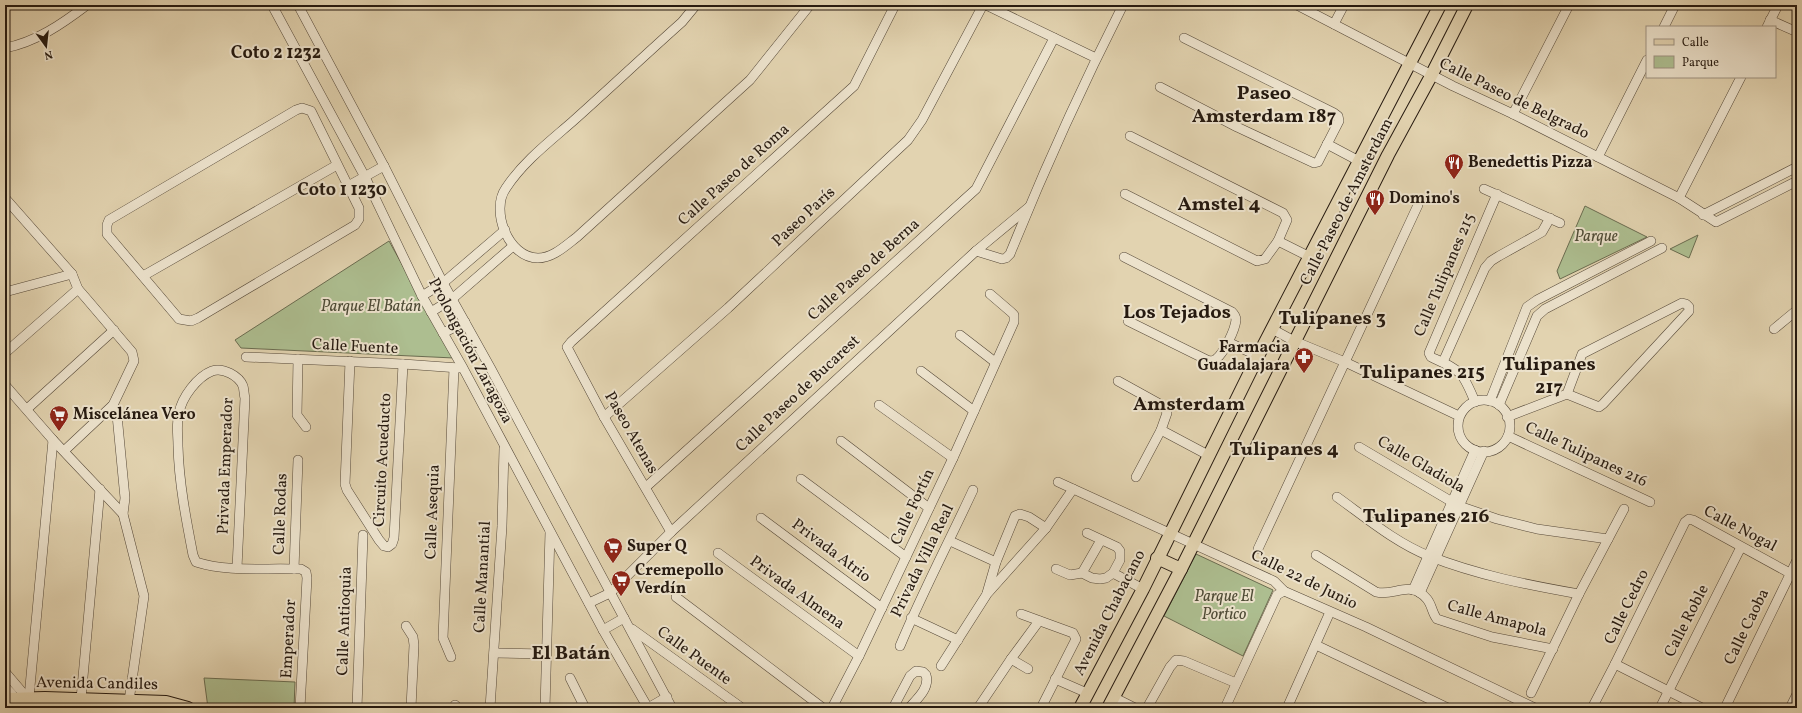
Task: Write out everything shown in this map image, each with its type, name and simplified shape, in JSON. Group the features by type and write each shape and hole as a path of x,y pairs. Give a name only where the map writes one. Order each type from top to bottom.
{"main road":[{"name":"Calle Paseo de Amsterdam","path":"1169,533 1258,356 1440,5"},
{"name":"Calle Paseo de Amsterdam","path":"1194,543 1388,155 1431,76 1467,5"},
{"name":"Avenida Chabacano","path":"1080,708 1143,589 1169,533"},
{"path":"1111,703 1194,543"},
{"path":"1157,558 1181,569"},
{"name":"Avenida Candiles","path":"9,704 34,704 81,699 129,705 166,702 188,708"}],"street":[{"path":"5,48 33,39 63,24 87,5"},
{"name":"Prolongación Zaragoza","path":"272,5 365,177 422,296 443,333 458,368 550,531 603,630 648,708"},
{"name":"Prolongación Zaragoza","path":"298,5 384,166 442,283 465,322 672,708"},
{"path":"696,5 682,22 532,157 505,188 500,200 500,213 505,230 513,246 528,257 538,258 556,253 577,237 750,80 810,5"},
{"name":"Calle Paseo de Roma","path":"567,347 854,86 895,5"},
{"name":"Paseo París","path":"604,417 728,308 908,140 922,120 983,5"},
{"path":"986,5 1096,58"},
{"path":"976,251 998,258 1006,258 1010,254 1028,207 1096,58 1123,5"},
{"name":"Calle Paseo de Belgrado","path":"1297,5 1431,76 1513,114 1679,198 1703,215 1716,222 1797,181"},
{"path":"1334,24 1344,5"},
{"path":"1513,114 1569,5"},
{"path":"1664,26 1675,5"},
{"path":"1768,24 1778,5"},
{"path":"1776,26 1797,32"},
{"name":"Calle Paseo de Berna","path":"646,488 976,189 1054,38"},
{"path":"1160,87 1308,162 1318,162 1339,121 1338,116 1334,113 1184,38"},
{"path":"1598,157 1646,62"},
{"path":"1679,198 1740,78"},
{"path":"302,108 310,111 337,165 360,214 355,225 191,321 179,318 107,234 107,225 109,220 296,110 302,108"},
{"path":"1125,194 1256,260 1265,259 1278,241 1287,220 1283,213 1130,136"},
{"path":"1327,144 1359,161"},
{"path":"143,276 337,165"},
{"path":"348,186 384,166"},
{"path":"1703,215 1797,167"},
{"path":"1484,188 1560,224"},
{"name":"Calle Tulipanes 215","path":"1475,402 1463,375 1457,370 1431,357 1429,353 1497,194"},
{"path":"5,198 72,274 78,288 132,352 134,361 113,405 64,451"},
{"path":"1258,549 1418,204"},
{"name":"Calle Paseo de Bucarest","path":"589,604 610,592 671,532 976,251 1028,207"},
{"name":"Calle Tulipanes 215","path":"1442,362 1485,268 1499,256 1542,232 1550,218"},
{"path":"422,296 459,270 505,230"},
{"path":"1278,241 1310,257"},
{"path":"1490,401 1527,307 1537,300 1651,241"},
{"path":"431,312 452,299 513,246"},
{"path":"1499,405 1537,316 1545,309 1662,248"},
{"path":"1124,257 1232,312 1236,319 1228,342 1216,360 1207,360 1128,321"},
{"path":"459,270 469,284"},
{"path":"7,289 72,274"},
{"path":"5,353 78,288"},
{"name":"Calle Fortín","path":"832,708 859,656 930,508 1014,322 1014,315 990,294"},
{"path":"1508,417 1567,394 1599,407 1689,311 1689,307 1682,303 1582,354 1567,394"},
{"path":"1774,329 1797,310"},
{"path":"443,333 465,322"},
{"path":"1272,329 1294,342 1345,362 1459,416"},
{"path":"27,409 114,330"},
{"path":"960,335 995,362"},
{"path":"1228,342 1258,356"},
{"name":"Paseo Atenas","path":"567,347 604,417 671,532"},
{"name":"Calle Fuente","path":"246,357 350,361 458,368"},
{"path":"298,359 297,415 306,427"},
{"name":"Circuito Acueducto","path":"350,361 345,484 347,490 379,540 384,546 388,547 392,544 394,538 403,364"},
{"name":"Calle Asequia","path":"451,657 443,638 458,368"},
{"name":"Privada Emperador","path":"237,568 245,398 243,386 235,376 224,371 213,370 194,385 185,397 179,412 177,427 179,476 192,555 196,562 206,565 237,568 301,569 306,572"},
{"path":"921,371 974,411"},
{"path":"1118,381 1165,407 1167,413 1161,430 1136,477"},
{"path":"5,385 53,440 123,514"},
{"path":"1490,401 1499,405 1508,417 1508,436 1497,448 1484,451 1475,450 1461,439 1458,429 1459,416 1463,410 1475,402 1490,401"},
{"path":"113,405 117,415 125,498 123,514 144,596 129,705"},
{"path":"879,405 953,458"},
{"path":"1161,430 1208,455"},
{"name":"Calle Tulipanes 216","path":"1508,436 1650,502"},
{"path":"34,704 53,440"},
{"path":"841,441 930,508"},
{"name":"Calle Gladiola","path":"1359,447 1455,504 1497,519 1537,529 1608,538"},
{"name":"Calle Manantial","path":"490,708 502,526 504,448"},
{"path":"1316,555 1376,592 1382,593 1400,590 1417,592 1455,504 1475,450"},
{"path":"1455,504 1484,451"},
{"name":"Calle Rodas","path":"294,569 298,460"},
{"path":"801,479 906,557"},
{"name":"Calle 22 de Junio","path":"1058,482 1194,543 1274,581 1284,591 1529,707"},
{"path":"81,699 100,489"},
{"path":"941,666 987,594 1046,528 1073,489"},
{"name":"Privada Villa Real","path":"900,646 911,618 950,541 973,490"},
{"path":"1336,497 1388,533 1432,557 1506,580 1579,594"},
{"path":"1531,693 1579,594 1624,509"},
{"path":"987,594 996,562 1015,516 1020,514 1029,516 1046,528"},
{"name":"Privada Atrio","path":"761,518 882,608"},
{"name":"Calle Nogal","path":"1689,519 1794,575"},
{"name":"Calle Cedro","path":"1592,708 1616,664 1685,522 1689,519"},
{"path":"545,708 550,531"},
{"path":"1088,533 1117,547 1120,551 1120,560 1110,576"},
{"name":"Calle Antioquia","path":"357,708 364,535"},
{"path":"1082,572 1101,540"},
{"path":"950,541 996,562"},
{"name":"Calle Roble","path":"1660,708 1741,547"},
{"name":"Privada Almena","path":"718,554 859,656"},
{"name":"Calle Caoba","path":"1725,708 1794,575 1797,560"},
{"path":"1056,569 1070,575 1082,572 1092,578 1100,579 1110,576 1143,589"},
{"name":"Emperador","path":"300,708 307,578 306,572"},
{"path":"1225,708 1277,595 1284,591"},
{"name":"Calle Amapola","path":"1417,592 1430,605 1437,619 1492,637 1553,649"},
{"path":"676,597 823,708"},
{"path":"1287,708 1330,612"},
{"path":"1021,614 1076,636 1076,641 1041,708"},
{"path":"603,630 624,618"},
{"path":"911,618 958,640"},
{"path":"978,708 1039,621"},
{"path":"406,626 413,637 414,645 411,708"},
{"name":"Calle Puente","path":"629,627 742,708"},
{"path":"1316,645 1448,708"},
{"path":"494,652 546,654"},
{"path":"1011,659 1028,669"},
{"path":"1147,708 1170,667 1176,660 1184,661 1236,683"},
{"path":"1616,664 1702,708"},
{"path":"893,708 912,673 920,670 926,675 927,682 922,692 909,708"},
{"path":"5,672 34,704"},
{"path":"570,678 585,708"},
{"path":"1055,679 1087,693"},
{"path":"5,687 12,694 9,704"},
{"path":"1790,708 1797,694"},
{"path":"648,708 666,697"},
{"path":"1111,703 1135,708"}],"green space":[{"name":"Parque","path":"1585,206 1647,237 1560,279 1557,271"},
{"path":"1698,235 1689,258 1670,249"},
{"name":"Parque El Batán","path":"389,241 454,358 241,348 235,340"},
{"name":"Parque El Portico","path":"1196,554 1273,590 1243,656 1164,616"},
{"path":"204,678 295,682 294,708 208,708"}],"place":[{"name":"Benedettis Pizza","path":"1454,180"},
{"name":"Domino's","path":"1375,216"},
{"name":"Farmacia Guadalajara","path":"1304,374"},
{"name":"Miscelánea Vero","path":"59,432"},
{"name":"Super Q","path":"613,564"},
{"name":"Cremepollo Verdín","path":"621,597"}],"district":[{"name":"Coto 2 1232","path":"276,53"},
{"name":"Paseo Amsterdam 187","path":"1264,106"},
{"name":"Coto 1 1230","path":"342,190"},
{"name":"Amstel 4","path":"1219,205"},
{"name":"Los Tejados","path":"1177,313"},
{"name":"Tulipanes 3","path":"1332,319"},
{"name":"Tulipanes 215","path":"1422,373"},
{"name":"Tulipanes 217","path":"1549,376"},
{"name":"Amsterdam","path":"1189,405"},
{"name":"Tulipanes 4","path":"1284,450"},
{"name":"Tulipanes 216","path":"1426,517"},
{"name":"El Batán","path":"571,654"}]}
